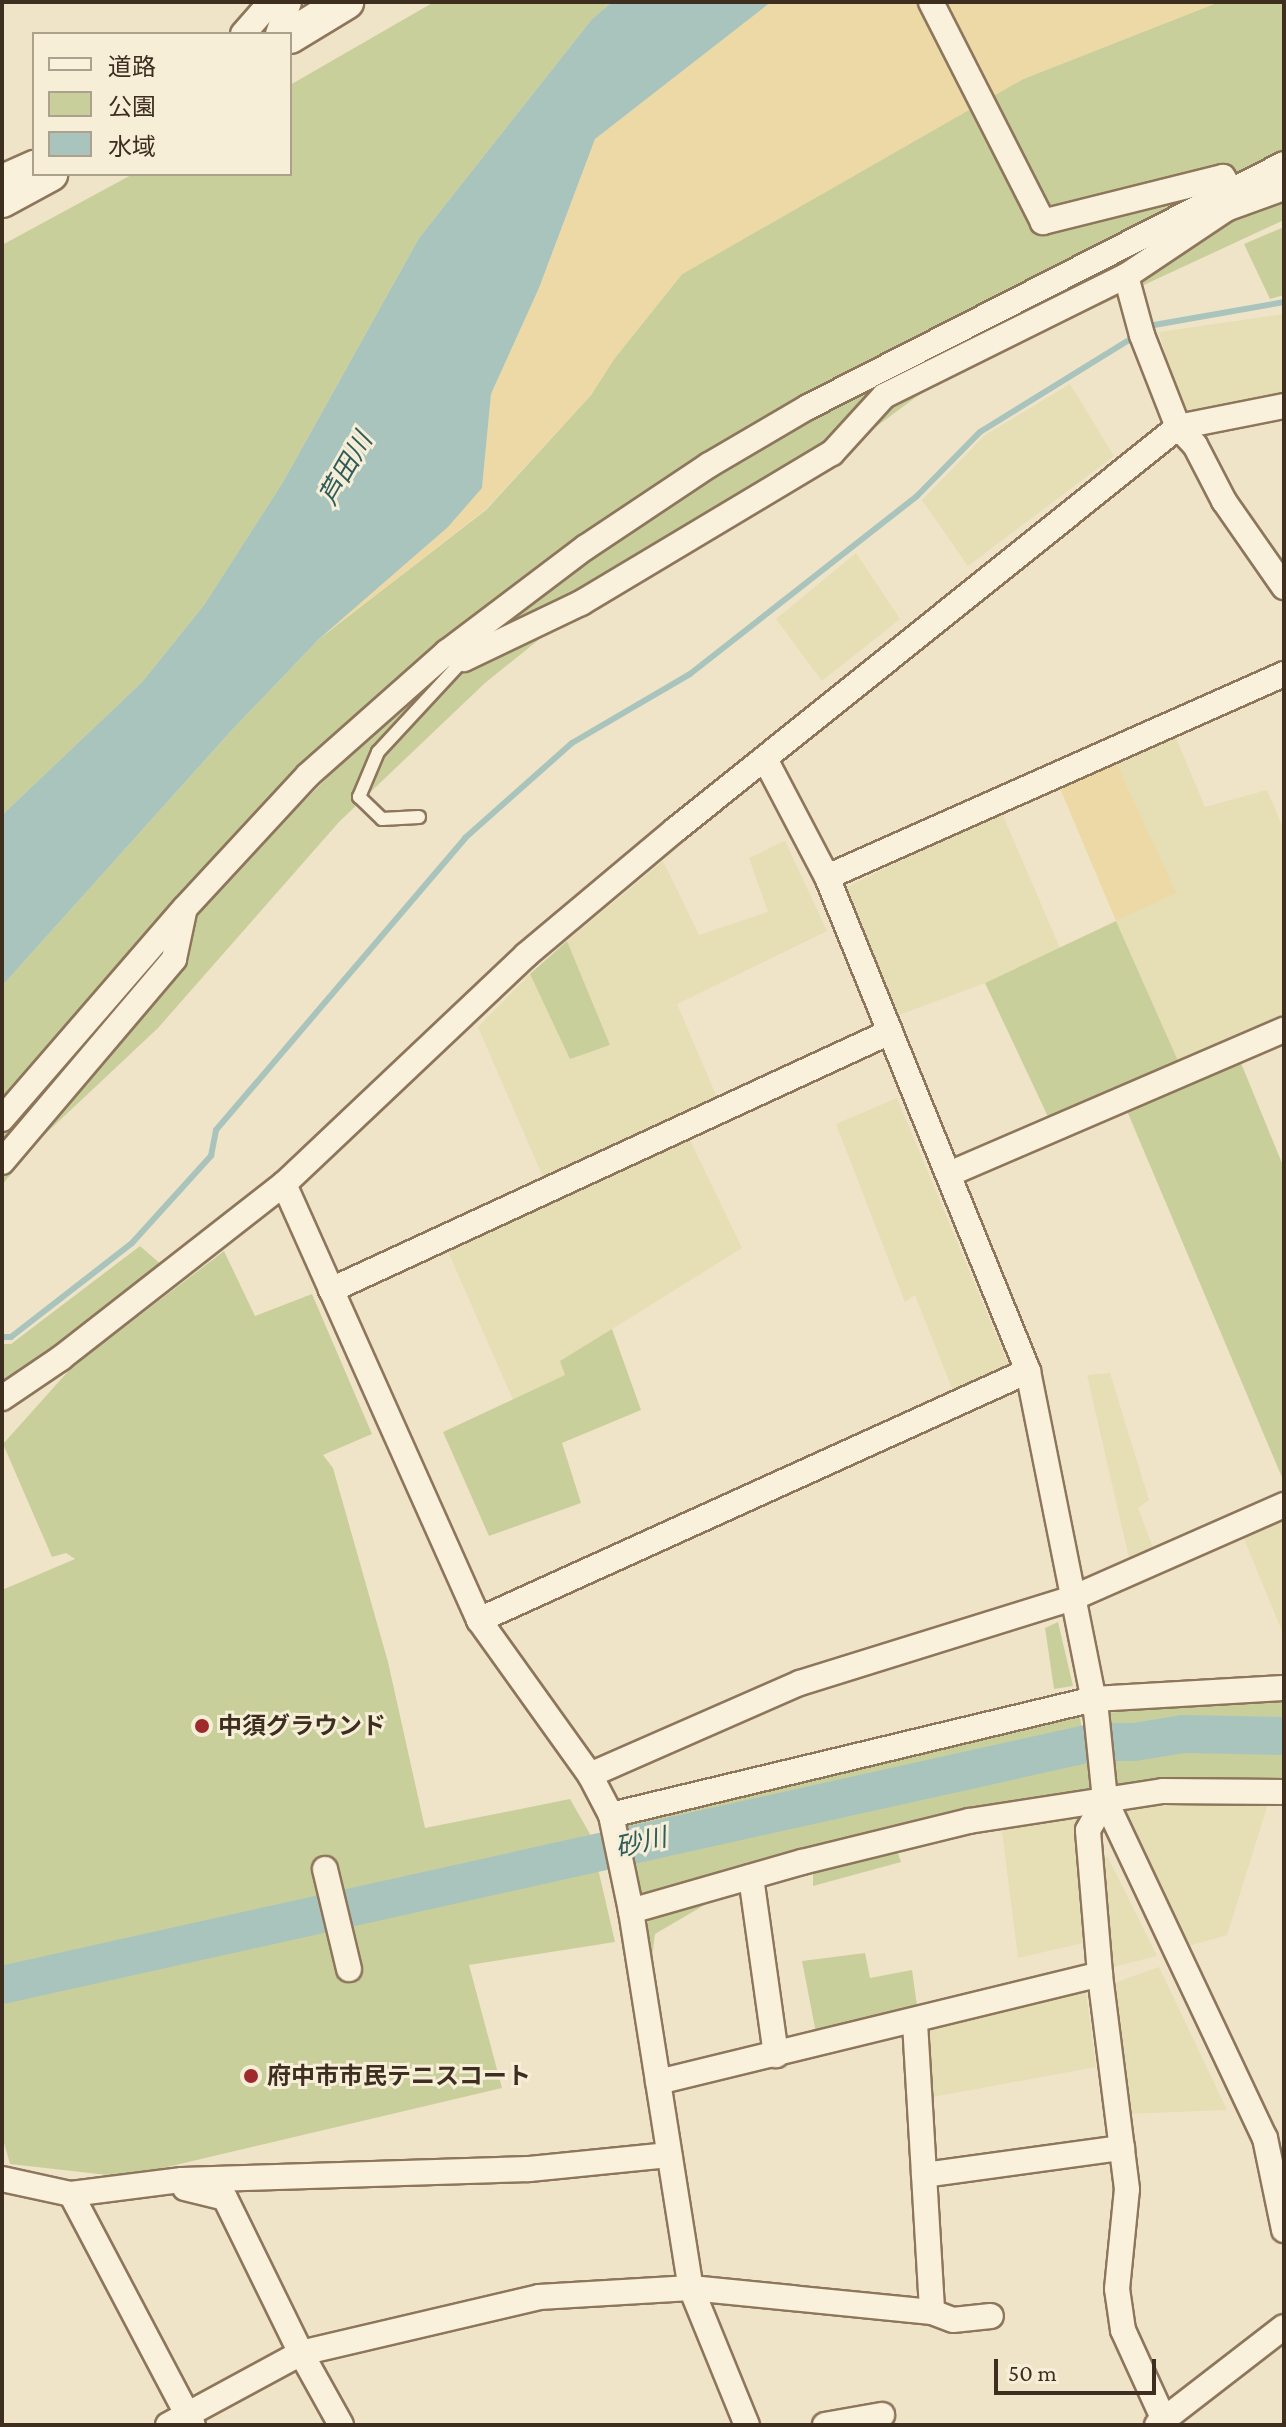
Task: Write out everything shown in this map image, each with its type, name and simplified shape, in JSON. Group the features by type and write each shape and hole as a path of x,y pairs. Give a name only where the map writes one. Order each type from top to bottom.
{"street":[{"path":"245,32 271,2"},
{"path":"289,25 346,2"},
{"path":"931,2 1043,222 1223,177 1228,199"},
{"path":"2,177 32,164"},
{"path":"455,656 581,603 832,453 884,396 1126,276 1228,199 1284,164"},
{"path":"2,200 46,176"},
{"path":"2,1119 185,908 308,775 586,547 721,457 808,407 1228,199 1284,188"},
{"path":"1126,276 1142,335 1178,427 1195,445 1224,501 1284,587"},
{"path":"2,1398 61,1358 284,1184 526,955 1178,427 1284,406"},
{"path":"827,877 1284,674"},
{"path":"765,759 827,877 1028,1371 1094,1705 1105,1800 1265,2138 1284,2230"},
{"path":"2,1162 174,959 185,908"},
{"path":"949,1174 1284,1030"},
{"path":"331,1290 890,1032"},
{"path":"284,1184 479,1620 590,1775 611,1815 631,1911 691,2288 747,2425"},
{"path":"479,1620 1028,1371"},
{"path":"590,1775 800,1683 1073,1598 1284,1505"},
{"path":"611,1815 1094,1705 1281,1690"},
{"path":"631,1911 969,1821 1163,1791 1284,1792"},
{"path":"1105,1800 1088,1830 1100,1974 1127,2189 1117,2289 1123,2330 1161,2422 1284,2327"},
{"path":"325,1869 349,1969"},
{"path":"751,1877 776,2055"},
{"path":"658,2082 915,2023 1100,1974"},
{"path":"915,2023 932,2312"},
{"path":"924,2175 1122,2148"},
{"path":"2,2179 71,2194 182,2180 529,2169 669,2155"},
{"path":"182,2180 186,2190 225,2198 301,2353 341,2425"},
{"path":"71,2194 183,2422 301,2353 539,2297 691,2288 932,2312 953,2320 991,2316"},
{"path":"825,2425 882,2415"}],"lane":[{"path":"419,817 382,819 359,797 378,752 455,656"}],"shaded area":[{"path":"1284,314 1284,398 1197,416 1180,407 1159,332"},
{"path":"1070,384 1114,456 968,566 922,500 985,435"},
{"path":"856,553 900,619 822,681 776,619"},
{"path":"1174,733 1205,807 1267,790 1284,830 1284,1015 1179,1063 1116,921 1175,893 1114,758"},
{"path":"1001,811 1060,948 985,983 899,1015 845,888"},
{"path":"785,841 827,931 677,1004 719,1102 543,1177 478,1027 530,974 570,1058 610,1045 567,941 663,861 699,935 768,912 749,858"},
{"path":"897,1098 1009,1366 953,1391 915,1295 905,1302 836,1124"},
{"path":"687,1134 742,1248 561,1361 566,1375 514,1402 442,1238"},
{"path":"1110,1373 1149,1500 1138,1508 1153,1547 1129,1558 1087,1375"},
{"path":"1284,1517 1284,1636 1242,1534"},
{"path":"1268,1804 1227,1935 1185,1947 1118,1807"},
{"path":"1079,1815 1087,1942 1018,1958 1001,1824"},
{"path":"1108,1857 1157,1956 1109,1968 1099,1860"},
{"path":"1159,1967 1227,2110 1125,2114 1108,1985"},
{"path":"1086,1992 1096,2067 927,2098 922,2028"}],"green space":[{"path":"434,2 612,2 592,19 419,238 283,482 204,605 142,682 2,815 2,245 129,176 292,176 292,84"},
{"path":"1219,2 1284,2 1284,154 1145,221 821,390 537,566 309,763 2,1101 2,986 231,731 319,639 486,510 591,395 614,359 682,274 1023,79"},
{"path":"1284,176 1284,220 939,380 873,429 629,567 485,683 339,822 158,1028 41,1138 2,1185 2,1133 222,884 415,689 609,541 887,377"},
{"path":"1284,227 1284,295 1270,299 1244,244"},
{"path":"1116,921 1179,1063 1050,1121 985,983"},
{"path":"567,941 610,1045 570,1059 530,974"},
{"path":"1241,1063 1284,1168 1284,1482 1127,1111"},
{"path":"140,1246 164,1267 2,1388 2,1344 11,1344"},
{"path":"224,1251 255,1316 312,1294 372,1434 323,1455 333,1468 388,1662 425,1828 570,1799 590,1834 615,1942 469,1965 502,2088 125,2177 10,2164 2,2136 2,1590 75,1559 66,1553 52,1557 3,1444 72,1367"},
{"path":"612,1329 641,1410 562,1443 581,1503 489,1536 443,1432 565,1375 560,1361"},
{"path":"1058,1622 1073,1686 1054,1689 1045,1628"},
{"path":"1284,1696 1284,1787 1117,1792 1107,1713"},
{"path":"1080,1717 1092,1795 639,1900 621,1822"},
{"path":"897,1850 901,1862 813,1886 813,1868"},
{"path":"715,1896 655,1934 650,1974 641,1934 650,1919 670,1907"},
{"path":"865,1953 870,1978 912,1970 918,2013 817,2038 802,1961"}],"sand":[{"path":"771,2 1219,2 1023,79 682,274 614,359 591,395 485,510 319,639 448,527 482,488 491,394 539,288 595,139"},
{"path":"1114,758 1176,893 1116,921 1059,786"}],"water":[{"name":"芦田川","path":"612,2 771,2 595,139 539,288 491,394 482,488 448,527 319,639 231,731 2,986 2,815 142,682 204,605 283,482 419,238 592,19"}],"waterway":[{"path":"1147,329 1154,325 1284,302"},
{"path":"2,1337 11,1337 132,1243 211,1156 216,1130 465,838 572,743 690,674 917,496 980,432 1137,335"},
{"name":"砂川","path":"2,1985 1095,1742 1134,1742 1183,1734 1284,1736"}],"place":[{"name":"中須グラウンド","path":"202,1726"},
{"name":"府中市市民テニスコート","path":"251,2076"}]}
